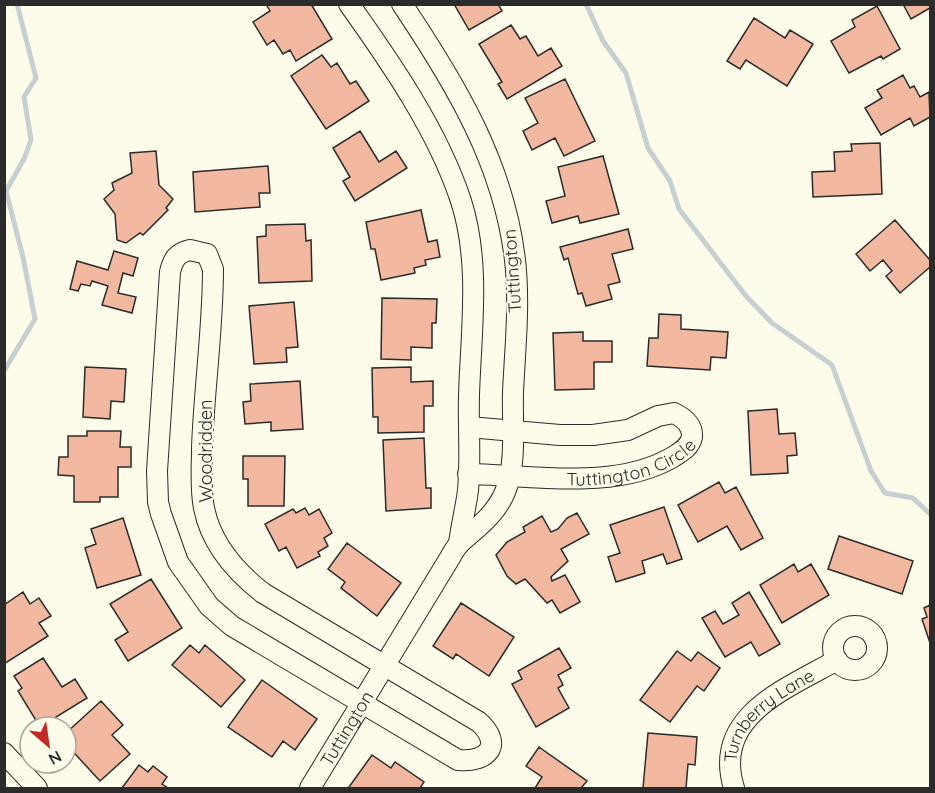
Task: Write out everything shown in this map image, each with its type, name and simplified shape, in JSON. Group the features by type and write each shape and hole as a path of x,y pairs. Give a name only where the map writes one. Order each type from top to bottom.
{"street":[{"name":"Tuttington","path":"349,4 396,74 426,126 447,167 461,202 471,261 473,298 468,490 459,544"},
{"name":"Tuttington","path":"310,789 459,544 474,532 500,504 511,474 517,304 515,263 506,209 488,153 463,104 402,4"},
{"name":"Woodridden","path":"199,251 207,254 213,269 203,427 202,484 204,508 209,524 225,556 247,580 263,593 384,664 479,722 491,735 490,748 477,760 458,760 361,704 244,634 220,616 209,606 178,562 158,502 158,444 170,272 173,261 182,252 199,251"},
{"name":"Tuttington Circle","path":"468,474 544,477 622,475 670,459 689,444 692,436 687,422 674,413 666,414 628,430 593,435 469,427"},
{"name":"Turnberry Lane","path":"734,789 730,768 731,753 736,736 748,717 767,700 837,660"},
{"path":"4,753 37,789"}],"building":[{"path":"266,4 311,4 332,39 296,61 290,50 283,54 274,40 267,45 253,22 270,11"},
{"path":"454,4 498,4 502,11 469,30"},
{"path":"903,4 930,4 930,8 911,19"},
{"path":"877,6 900,49 883,59 881,56 849,73 831,41 855,27 852,20"},
{"path":"754,18 785,38 790,30 813,44 787,86 746,60 740,69 727,61"},
{"path":"511,25 520,39 526,36 538,56 551,48 562,66 507,99 498,84 502,82 479,44"},
{"path":"322,55 331,67 337,63 350,84 356,81 369,101 326,129 291,76"},
{"path":"903,75 910,88 914,86 920,97 929,92 930,117 914,126 910,118 881,135 865,108 882,98 877,90"},
{"path":"565,79 595,141 564,156 555,138 532,150 523,131 538,123 525,98"},
{"path":"360,131 379,162 396,151 407,168 355,201 343,181 350,177 333,148"},
{"path":"880,143 882,194 813,197 812,172 835,171 834,152 852,151 851,144"},
{"path":"156,151 159,185 173,199 166,208 168,210 143,235 140,233 126,243 117,240 115,214 104,199 114,190 112,183 132,173 130,153"},
{"path":"603,156 619,214 580,223 578,216 552,223 546,201 565,196 558,167"},
{"path":"268,166 270,193 259,193 260,207 195,212 193,172"},
{"path":"421,210 428,242 437,240 440,257 425,260 426,265 414,268 415,273 381,280 375,249 371,249 366,222"},
{"path":"895,220 930,260 930,267 900,293 886,276 892,271 883,260 870,271 856,254"},
{"path":"305,224 306,241 311,240 312,281 259,283 257,237 266,236 266,225"},
{"path":"628,229 633,249 612,254 620,282 608,285 612,299 586,306 582,293 578,294 568,258 564,260 560,247"},
{"path":"114,251 138,258 133,276 123,273 118,293 136,297 132,313 102,305 108,286 92,281 90,286 81,284 78,291 70,289 77,261 108,270"},
{"path":"382,298 437,299 436,323 432,323 432,348 411,347 411,360 381,359"},
{"path":"294,302 298,347 286,348 287,362 254,364 249,306"},
{"path":"659,314 681,315 681,329 728,332 726,358 711,357 710,370 647,366 649,338 658,338"},
{"path":"583,332 583,341 612,341 612,362 594,362 594,389 555,390 553,333"},
{"path":"85,367 126,369 124,402 111,401 110,419 83,417"},
{"path":"411,367 411,382 433,381 433,406 424,406 424,432 378,433 378,417 373,417 372,368"},
{"path":"300,381 303,429 271,431 271,422 245,424 243,402 251,401 250,384"},
{"path":"777,409 779,434 795,433 797,455 787,456 788,473 751,475 748,411"},
{"path":"87,431 121,431 120,447 131,447 131,467 118,467 118,497 100,497 100,502 74,502 74,476 58,475 59,457 68,457 68,436 87,436"},
{"path":"424,438 426,488 431,488 431,508 386,511 383,440"},
{"path":"243,456 285,456 284,506 248,506 248,479 243,479"},
{"path":"719,482 725,493 736,487 763,538 741,550 727,526 698,542 678,505"},
{"path":"664,507 682,559 667,564 663,554 642,561 645,573 616,582 608,557 620,553 610,525"},
{"path":"305,508 309,515 319,509 332,533 324,538 328,546 318,552 320,556 297,568 286,547 279,551 265,524 293,509 296,513"},
{"path":"577,513 589,534 561,549 568,561 551,577 552,581 565,575 580,602 560,613 552,600 547,603 525,579 516,584 507,576 496,555 507,542 525,532 523,527 542,516 551,532 558,529 567,518"},
{"path":"123,518 141,575 97,588 85,548 96,544 91,529"},
{"path":"839,536 913,561 902,594 828,569"},
{"path":"347,543 401,583 377,616 341,588 345,582 328,569"},
{"path":"794,564 798,572 811,564 829,595 782,623 760,585"},
{"path":"151,579 182,628 128,661 115,640 128,632 110,604"},
{"path":"23,592 30,604 39,598 51,616 39,623 48,636 4,664 4,605"},
{"path":"749,592 780,644 759,656 751,642 725,657 702,618 715,611 723,624 739,615 732,603"},
{"path":"461,603 514,637 489,676 456,654 453,659 433,646"},
{"path":"930,605 930,643 922,619 927,617 924,608"},
{"path":"190,645 199,653 205,645 245,680 221,707 172,665"},
{"path":"559,648 571,668 558,675 563,685 558,688 569,708 536,727 512,684 522,679 518,671"},
{"path":"677,651 691,661 698,652 720,668 704,691 697,686 670,722 640,700"},
{"path":"43,658 62,687 75,679 87,698 59,715 33,715 18,691 22,688 14,676"},
{"path":"262,680 317,719 295,750 283,741 272,757 228,727"},
{"path":"101,701 123,725 112,735 130,754 100,781 78,757 78,722"},
{"path":"648,733 697,737 695,765 688,764 686,788 643,788"},
{"path":"539,747 587,781 581,788 535,788 542,777 526,766"},
{"path":"372,755 391,768 395,762 424,782 420,788 349,787"},
{"path":"139,765 148,772 153,766 167,777 162,784 168,788 122,788"}],"waterway":[{"path":"4,371 35,319 23,257 6,191 24,159 31,140 24,97 36,78 17,4"},
{"path":"586,4 603,41 626,73 648,148 670,181 679,209 746,296 772,323 832,365 871,471 885,493 913,498 930,514"}]}
